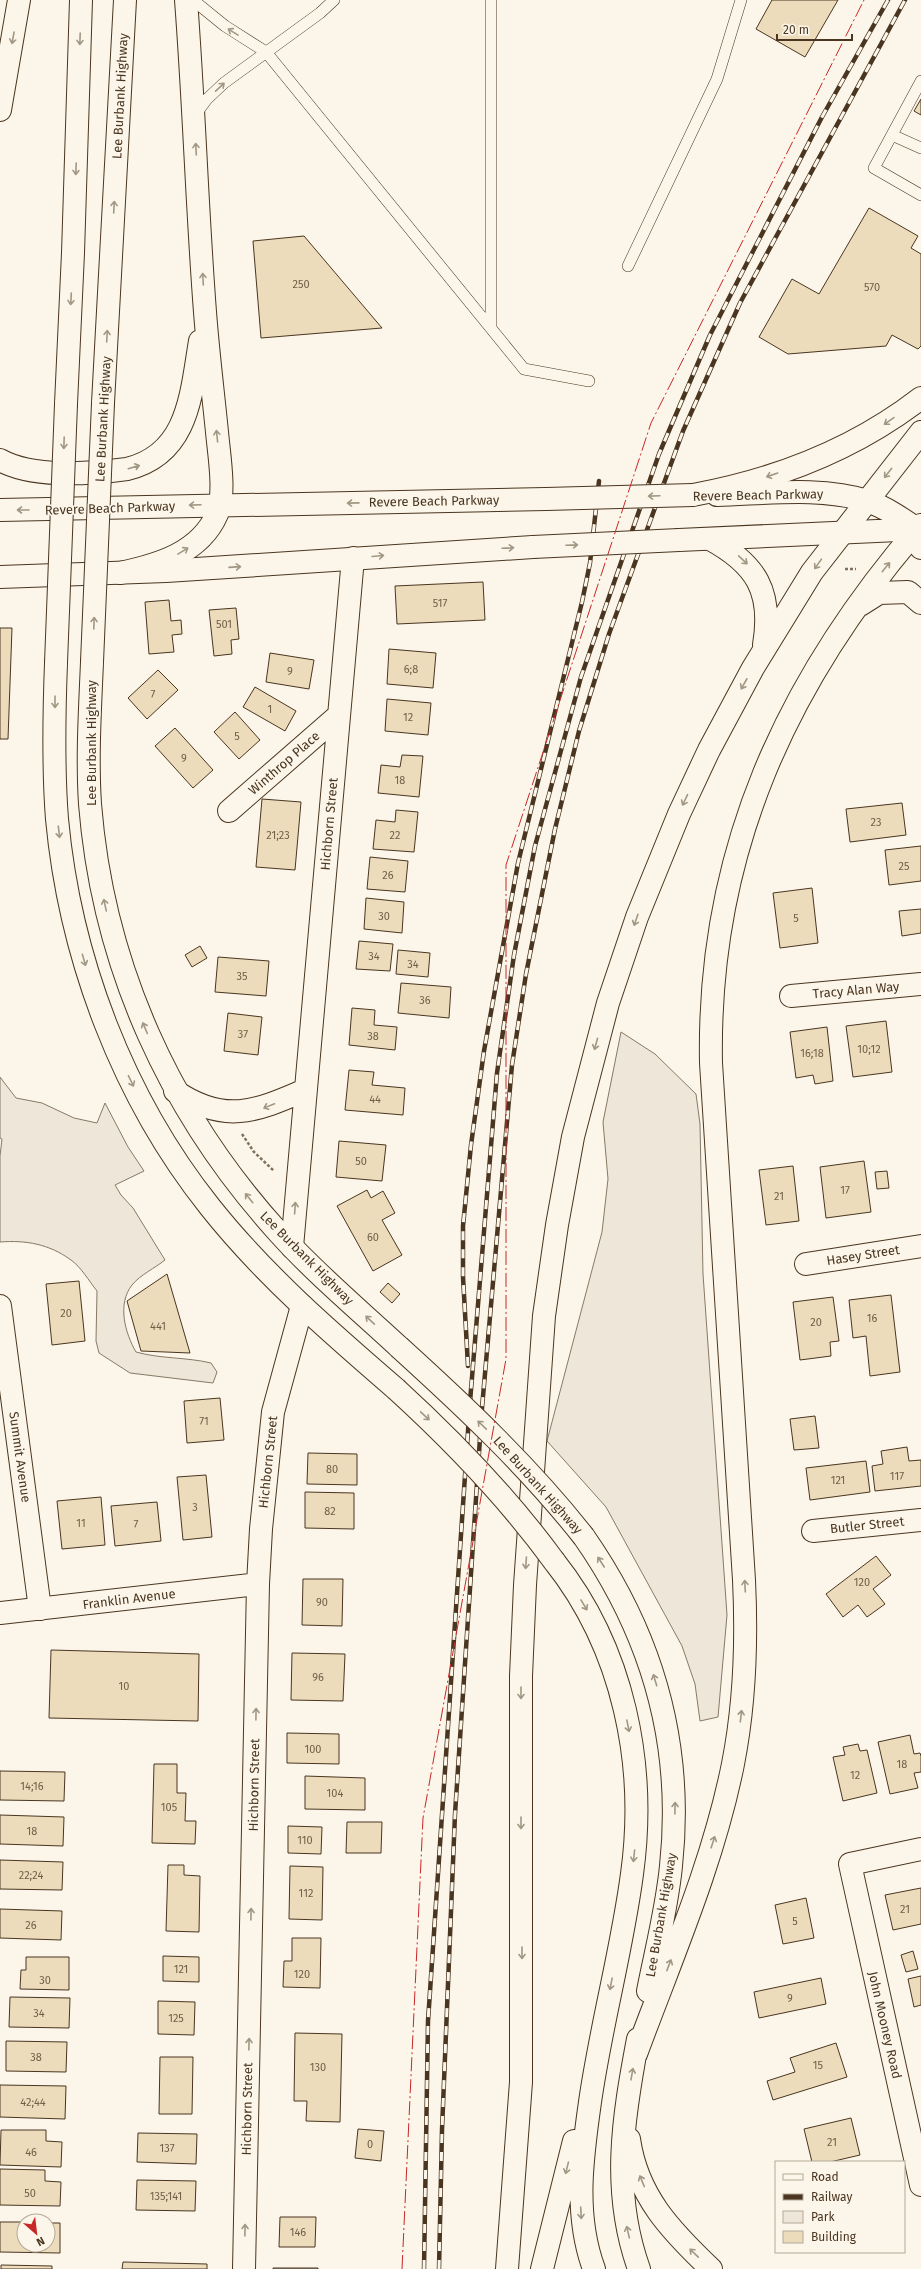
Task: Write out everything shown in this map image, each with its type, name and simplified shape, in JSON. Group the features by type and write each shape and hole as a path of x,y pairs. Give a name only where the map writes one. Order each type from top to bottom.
{"main road":[{"path":"0,110 19,0"},
{"path":"81,0 73,253 56,663 55,782 60,844 79,940 107,1027 146,1110 196,1188 253,1257 302,1306 441,1431 488,1480 524,1522 554,1561 585,1608 606,1648 624,1705 634,1765 636,1826 632,1873 601,2035 588,2117 581,2201 583,2230 594,2269"},
{"name":"Lee Burbank Highway","path":"125,0 103,403 92,662 89,781 98,868 110,926 126,979 147,1033 175,1091 227,1170 292,1247 458,1400 530,1473 584,1536 610,1577 644,1646 662,1703 674,1776 675,1813 671,1867 626,2113 621,2166 622,2196 628,2235 639,2269"},
{"path":"120,573 155,564 185,550 206,533 213,523 220,504 220,461 205,312 186,0"},
{"path":"0,460 30,471 67,472 127,469 138,467 156,457 176,436 184,416 192,388 205,312"},
{"path":"693,495 754,481 826,455 883,426 921,398"},
{"path":"507,2269 522,2068 523,1630 540,1360 557,1224 573,1137 595,1047 637,917 688,793 719,730 763,650 812,572 921,432"},
{"name":"Revere Beach Parkway","path":"0,510 220,504 826,494 867,501 892,513 920,533"},
{"path":"0,577 120,573 533,547 679,540 841,533 920,533"},
{"path":"636,2054 689,1912 714,1837 733,1763 744,1688 746,1641 744,1580 712,1085 711,1019 721,929 739,842 763,773 804,689 854,609 920,533"},
{"path":"710,539 742,560 758,581 766,613 763,650"},
{"name":"Hichborn Street","path":"292,1247 353,558"},
{"path":"854,609 879,593 908,592 921,603"},
{"name":"Winthrop Place","path":"229,811 339,715"},
{"name":"Tracy Alan Way","path":"791,996 921,984"},
{"path":"175,1091 203,1107 232,1113 262,1108 305,1090"},
{"name":"Hasey Street","path":"806,1264 921,1246"},
{"name":"Summit Avenue","path":"0,1306 40,1609"},
{"name":"Hichborn Street","path":"244,2269 258,1584 261,1529 274,1405 302,1306"},
{"name":"Butler Street","path":"813,1531 921,1520"},
{"name":"Franklin Avenue","path":"0,1613 258,1584"},
{"name":"John Mooney Road","path":"921,1849 850,1864 921,2185"},
{"path":"542,2269 601,2035"},
{"path":"626,2113 633,2158 655,2208 673,2233 711,2269"}],"lane":[{"path":"194,0 225,26 266,52 524,369 589,382"},
{"path":"194,116 224,82 320,13 334,0"},
{"path":"491,0 491,328"},
{"path":"628,266 717,79 741,0"},
{"path":"921,81 874,168 921,195"},
{"path":"892,135 921,148"}],"path":[{"path":"840,569 862,569"},
{"path":"241,1132 254,1152 275,1173"}],"green space":[{"path":"621,1032 655,1054 696,1094 700,1124 703,1274 727,1615 718,1717 700,1721 695,1684 682,1646 606,1507 547,1441 602,1232 608,1179 603,1122"},
{"path":"0,1077 16,1098 42,1103 74,1118 97,1123 105,1103 128,1147 144,1171 115,1185 121,1195 133,1208 165,1260 139,1278 127,1293 124,1318 132,1344 136,1352 155,1356 211,1363 217,1372 213,1383 130,1373 99,1353 96,1341 97,1291 78,1266 54,1250 37,1244 0,1242 0,1156 2,1139 0,1138"}],"building":[{"path":"772,0 838,0 805,57 756,29"},
{"path":"921,99 921,115 914,111"},
{"path":"869,208 918,236 911,248 921,254 921,346 918,349 892,335 886,346 788,354 759,337 792,279 819,294"},
{"path":"304,236 382,328 261,338 253,241"},
{"path":"483,582 485,620 397,624 395,586"},
{"path":"169,600 171,621 181,620 182,634 172,635 174,652 149,654 145,602"},
{"path":"236,608 239,639 231,640 232,654 214,656 209,610"},
{"path":"0,628 12,628 8,739 0,739"},
{"path":"389,649 436,653 433,688 387,684"},
{"path":"270,653 314,660 309,689 266,682"},
{"path":"158,670 178,690 147,719 128,698"},
{"path":"255,687 296,711 285,731 243,707"},
{"path":"387,699 431,703 428,735 385,731"},
{"path":"235,712 260,740 239,759 214,732"},
{"path":"175,728 213,770 193,788 155,746"},
{"path":"402,755 423,756 419,797 378,793 381,765 400,767"},
{"path":"262,799 301,802 295,870 256,867"},
{"path":"902,803 906,835 850,842 846,809"},
{"path":"396,810 418,812 414,852 373,849 376,820 395,822"},
{"path":"921,846 921,881 889,885 885,850"},
{"path":"370,857 408,861 405,892 367,889"},
{"path":"812,888 818,943 780,948 773,893"},
{"path":"366,898 404,902 402,933 364,929"},
{"path":"921,909 921,933 902,936 899,911"},
{"path":"359,941 393,944 390,971 356,969"},
{"path":"200,946 207,958 192,967 185,955"},
{"path":"398,950 430,953 428,977 396,974"},
{"path":"218,957 269,961 266,996 215,992"},
{"path":"401,983 451,987 449,1018 398,1013"},
{"path":"352,1008 375,1010 374,1025 397,1027 395,1050 349,1045"},
{"path":"228,1013 262,1017 258,1055 224,1051"},
{"path":"886,1021 892,1072 853,1077 846,1026"},
{"path":"827,1027 833,1081 815,1084 813,1075 796,1078 790,1032"},
{"path":"349,1070 374,1072 372,1085 405,1088 403,1115 345,1110"},
{"path":"339,1141 386,1145 382,1181 336,1177"},
{"path":"864,1161 871,1212 826,1218 820,1167"},
{"path":"793,1166 799,1221 766,1225 759,1170"},
{"path":"887,1171 889,1188 877,1189 875,1172"},
{"path":"367,1190 371,1198 383,1191 395,1213 382,1220 402,1255 373,1271 337,1206"},
{"path":"167,1274 190,1353 141,1351 127,1301"},
{"path":"79,1281 85,1341 52,1345 46,1284"},
{"path":"388,1283 400,1294 392,1303 380,1292"},
{"path":"891,1295 900,1372 870,1376 866,1336 853,1338 849,1300"},
{"path":"833,1297 839,1341 830,1342 831,1356 800,1360 793,1302"},
{"path":"220,1398 224,1440 187,1443 184,1401"},
{"path":"815,1416 819,1448 794,1450 790,1419"},
{"path":"907,1447 909,1461 921,1460 921,1486 875,1491 872,1466 883,1464 881,1451"},
{"path":"308,1453 357,1454 357,1485 307,1484"},
{"path":"866,1461 870,1492 810,1500 806,1468"},
{"path":"206,1475 212,1537 183,1540 177,1477"},
{"path":"305,1492 354,1493 354,1529 305,1528"},
{"path":"101,1497 105,1545 62,1549 57,1501"},
{"path":"157,1502 161,1541 115,1546 111,1506"},
{"path":"876,1556 891,1575 873,1589 885,1604 867,1617 858,1605 843,1617 826,1594"},
{"path":"303,1579 343,1579 342,1626 302,1625"},
{"path":"51,1650 199,1654 198,1721 49,1718"},
{"path":"292,1653 345,1654 343,1701 291,1700"},
{"path":"287,1733 339,1734 339,1764 287,1763"},
{"path":"910,1735 914,1754 920,1753 921,1756 921,1772 914,1773 918,1788 890,1794 878,1742"},
{"path":"858,1744 860,1751 867,1750 877,1793 843,1801 833,1757 845,1755 843,1747"},
{"path":"154,1764 177,1764 177,1793 186,1793 185,1821 196,1821 195,1844 152,1843"},
{"path":"0,1771 65,1772 64,1801 0,1800"},
{"path":"305,1776 365,1778 365,1810 305,1809"},
{"path":"0,1815 64,1817 63,1846 0,1844"},
{"path":"347,1822 382,1822 381,1853 346,1853"},
{"path":"288,1826 322,1827 321,1854 288,1853"},
{"path":"0,1860 63,1862 62,1890 0,1889"},
{"path":"168,1865 184,1865 184,1875 200,1876 199,1932 166,1931"},
{"path":"290,1866 323,1867 322,1920 289,1919"},
{"path":"921,1888 921,1924 893,1930 885,1895"},
{"path":"806,1898 814,1938 783,1944 775,1905"},
{"path":"0,1909 62,1911 61,1940 0,1938"},
{"path":"292,1938 321,1938 320,1988 283,1987 284,1961 292,1961"},
{"path":"913,1951 918,1969 906,1972 901,1955"},
{"path":"163,1956 199,1957 199,1982 163,1981"},
{"path":"26,1957 69,1957 69,1990 20,1989 21,1970 26,1970"},
{"path":"921,1976 921,2005 914,2007 908,1979"},
{"path":"821,1978 826,2004 759,2018 754,1992"},
{"path":"10,1997 70,1998 69,2028 9,2027"},
{"path":"158,2001 195,2002 194,2035 158,2034"},
{"path":"295,2033 342,2034 340,2122 306,2121 307,2101 294,2101"},
{"path":"6,2041 67,2042 66,2072 6,2071"},
{"path":"836,2043 847,2077 773,2100 767,2081 795,2072 790,2058"},
{"path":"160,2057 193,2057 192,2114 159,2114"},
{"path":"0,2085 66,2086 65,2119 0,2117"},
{"path":"851,2118 860,2155 834,2161 812,2161 804,2129"},
{"path":"358,2129 384,2131 381,2161 355,2158"},
{"path":"1,2130 46,2130 46,2141 62,2142 61,2167 0,2165"},
{"path":"138,2133 197,2134 196,2164 137,2162"},
{"path":"0,2169 45,2170 45,2181 61,2182 60,2206 0,2205"},
{"path":"137,2180 196,2181 195,2211 136,2210"},
{"path":"280,2217 316,2217 315,2247 279,2247"},
{"path":"0,2222 16,2222 16,2252 0,2252"},
{"path":"56,2223 60,2223 60,2253 56,2253"},
{"path":"123,2262 207,2264 207,2269 122,2269"},
{"path":"1,2265 52,2266 52,2269 1,2269"},
{"path":"318,2268 318,2269 273,2269"}],"railway":[{"path":"424,2269 428,2021 470,1402 497,1073 514,955 535,846 581,677 659,454 710,335 822,117 888,0"},
{"path":"439,2269 442,2130 455,1814 482,1408 512,1065 526,974 555,829 579,731 609,634 683,431 740,303 905,0"},
{"path":"468,1366 463,1277 463,1226 471,1145 484,1051 518,863 582,602 590,563 599,481"}],"power":[{"path":"402,2269 423,1818 506,1359 506,865 651,423 864,0"}]}
